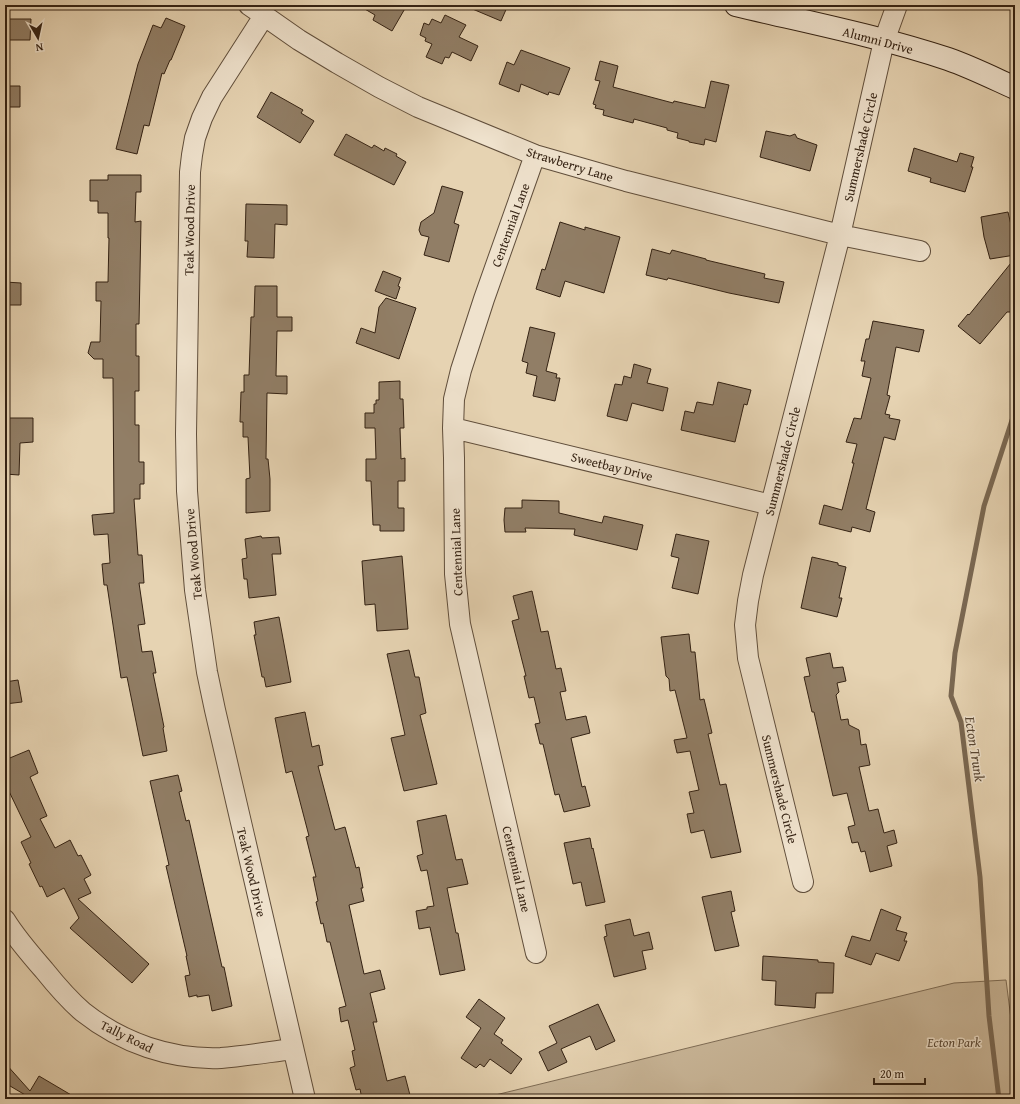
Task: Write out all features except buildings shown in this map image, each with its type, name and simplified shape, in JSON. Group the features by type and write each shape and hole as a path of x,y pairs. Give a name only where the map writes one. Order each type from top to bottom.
{"main road":[{"name":"Alumni Drive","path":"736,5 884,41 948,59 972,68 1015,88"}],"street":[{"name":"Summershade Circle","path":"803,882 748,658 745,625 748,601 840,235 884,41 897,5"},
{"name":"Strawberry Lane","path":"256,10 337,64 379,87 418,106 535,155 840,235 920,251"},
{"name":"Teak Wood Drive","path":"256,10 202,118 195,138 192,155 190,172 186,434 187,491 195,590 207,672 216,718 305,1099"},
{"name":"Centennial Lane","path":"535,155 484,299 461,370 454,399 452,428 454,458 455,574 460,624 536,953"},
{"name":"Sweetbay Drive","path":"452,428 771,505"},
{"name":"Tally Road","path":"5,920 12,932 54,982 82,1011 101,1025 137,1044 160,1052 220,1058 293,1049"}],"green space":[{"name":"Ecton Park","path":"1006,980 1015,1050 1015,1099 479,1099 954,983"}],"waterway":[{"name":"Ecton Trunk","path":"999,1099 989,1016 980,877 961,722 951,696 955,653 984,506 1015,411"}]}
